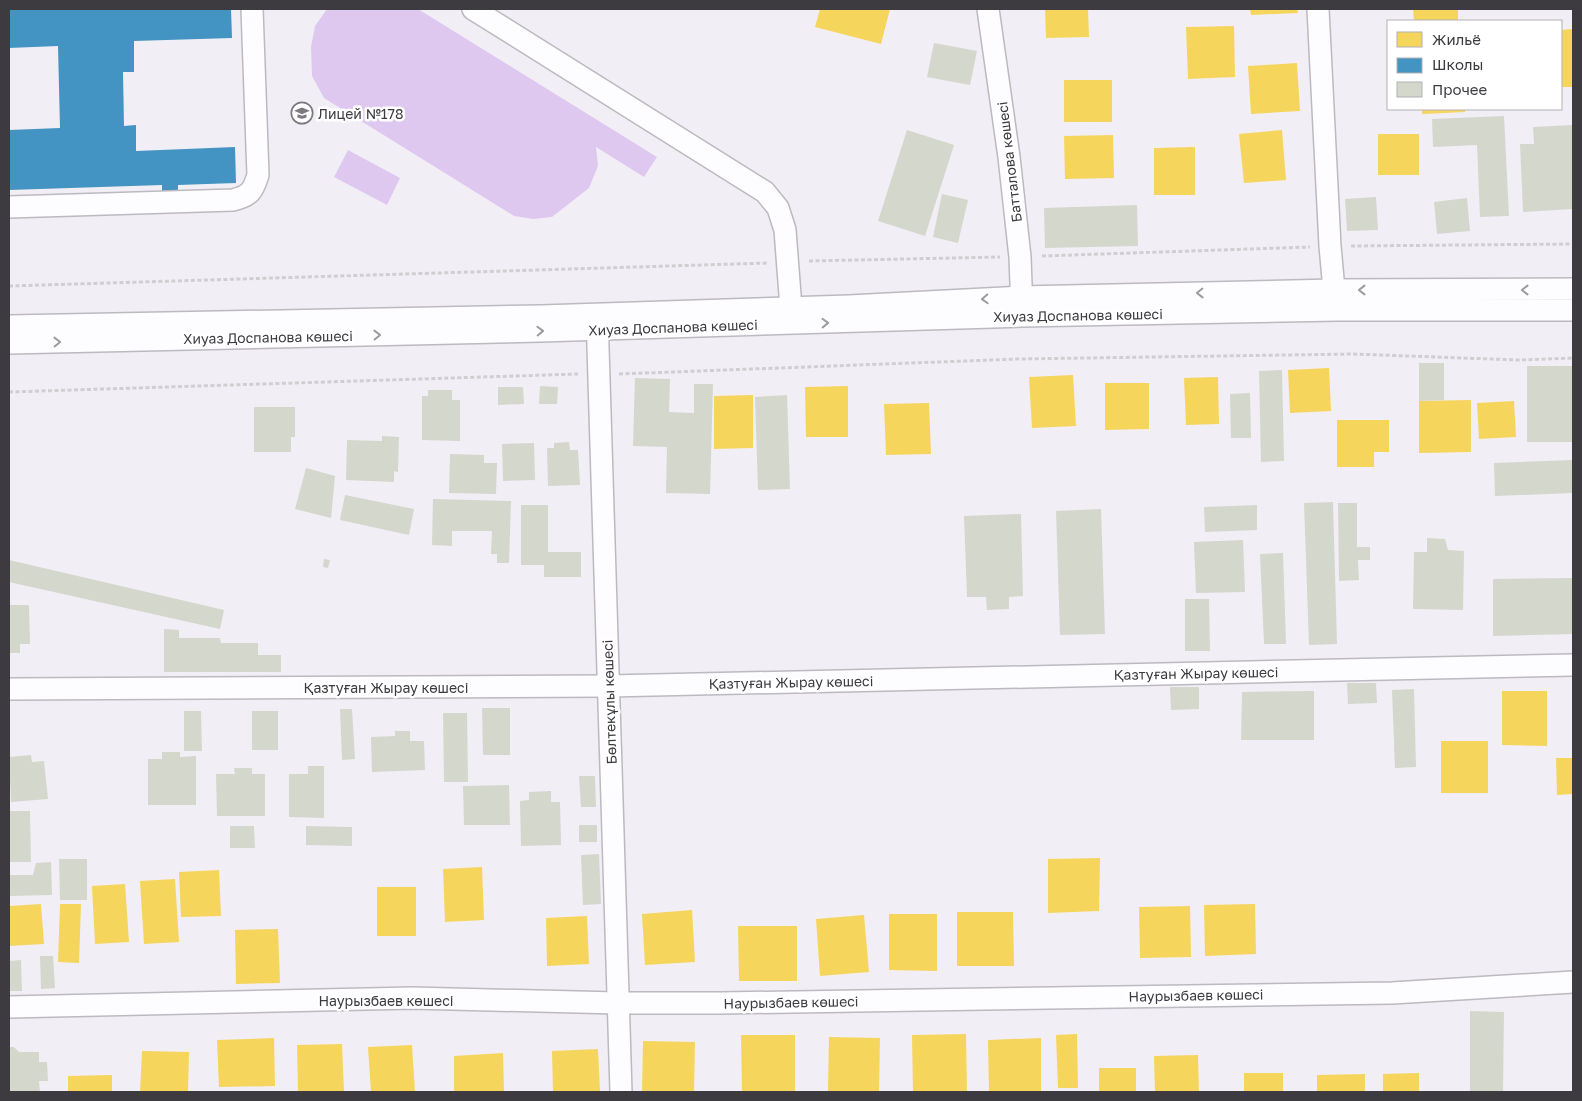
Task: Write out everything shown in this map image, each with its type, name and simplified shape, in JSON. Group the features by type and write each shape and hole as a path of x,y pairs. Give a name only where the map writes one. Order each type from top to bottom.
{"street":[{"path":"9,207 233,200 244,197 254,189 258,175 252,9"},
{"path":"473,9 765,192 778,208 785,230 791,316"},
{"name":"Батталова көшесі","path":"988,9 1009,157 1020,257 1022,307"},
{"path":"1318,9 1336,300"},
{"name":"Хиуаз Доспанова көшесі","path":"9,343 1022,307 1336,300 1573,289"},
{"name":"Хиуаз Доспанова көшесі","path":"1336,300 1573,310"},
{"name":"Хиуаз Доспанова көшесі","path":"9,326 531,316 597,321"},
{"name":"Бөлтекұлы көшесі","path":"597,321 597,374 609,686 621,1092"},
{"name":"Қазтуған Жырау көшесі","path":"9,689 609,686 1573,665"},
{"name":"Наурызбаев көшесі","path":"9,1006 412,998 617,1003 731,1003 1024,997 1392,993 1573,982"}],"path":[{"path":"9,392 1047,359 1354,354 1519,360 1573,358"}],"shaded area":[{"path":"327,9 418,9 657,157 644,177 596,147 598,166 589,188 552,217 533,219 514,216 324,98 312,76 311,47 315,26"},
{"path":"348,150 400,178 387,205 334,177"}],"building: Жильё":[{"path":"820,9 890,9 881,44 815,27"},
{"path":"1045,9 1088,9 1089,37 1046,38"},
{"path":"1250,9 1297,9 1298,13 1251,15"},
{"path":"1413,9 1458,9 1458,20 1414,20"},
{"path":"1234,26 1235,77 1188,79 1186,27"},
{"path":"1573,29 1573,87 1562,87 1562,30"},
{"path":"1297,63 1300,111 1251,114 1248,66"},
{"path":"1064,80 1112,80 1112,122 1064,122"},
{"path":"1422,110 1465,110 1465,112 1422,114"},
{"path":"1282,130 1286,180 1244,183 1239,134"},
{"path":"1378,134 1419,134 1419,175 1378,175"},
{"path":"1113,135 1114,178 1065,179 1064,136"},
{"path":"1195,147 1195,195 1154,195 1154,148"},
{"path":"1329,368 1331,411 1290,413 1288,370"},
{"path":"1073,375 1076,426 1032,428 1029,377"},
{"path":"1218,377 1219,424 1186,425 1184,378"},
{"path":"1105,383 1149,383 1149,429 1105,430"},
{"path":"848,386 848,437 806,437 805,387"},
{"path":"753,395 753,448 714,449 714,396"},
{"path":"1471,400 1471,452 1419,453 1419,401"},
{"path":"1514,401 1516,437 1479,439 1477,403"},
{"path":"929,403 931,454 886,455 884,404"},
{"path":"1337,420 1389,420 1389,452 1374,452 1374,467 1337,467"},
{"path":"1502,691 1547,691 1547,746 1502,745"},
{"path":"1441,741 1488,741 1488,793 1441,793"},
{"path":"1556,758 1573,758 1573,794 1557,795"},
{"path":"1100,858 1099,911 1048,913 1048,859"},
{"path":"482,867 484,920 445,922 443,869"},
{"path":"219,870 221,916 181,917 179,872"},
{"path":"175,879 179,942 144,944 140,881"},
{"path":"125,884 129,942 95,944 92,886"},
{"path":"377,887 416,887 416,936 377,936"},
{"path":"41,904 44,944 9,946 9,906"},
{"path":"60,904 81,904 79,963 58,962"},
{"path":"1255,904 1256,954 1205,956 1204,905"},
{"path":"1190,906 1191,957 1140,958 1139,907"},
{"path":"692,910 695,962 645,965 642,914"},
{"path":"957,912 1013,912 1014,966 957,966"},
{"path":"889,914 937,914 937,971 889,970"},
{"path":"864,915 869,972 820,976 816,919"},
{"path":"587,916 589,964 547,966 546,918"},
{"path":"738,926 797,926 797,981 739,981"},
{"path":"278,929 280,983 236,984 235,930"},
{"path":"966,1034 967,1092 913,1092 912,1035"},
{"path":"1077,1034 1078,1088 1058,1088 1056,1035"},
{"path":"741,1035 795,1035 795,1092 742,1092"},
{"path":"829,1037 880,1038 879,1091 828,1091"},
{"path":"274,1038 275,1086 219,1087 217,1040"},
{"path":"1041,1038 1041,1092 989,1092 988,1040"},
{"path":"643,1041 695,1042 694,1092 642,1092"},
{"path":"342,1044 344,1092 298,1092 297,1045"},
{"path":"412,1045 415,1092 371,1092 368,1047"},
{"path":"598,1049 600,1092 553,1092 552,1051"},
{"path":"142,1051 189,1052 188,1092 140,1092"},
{"path":"503,1053 504,1092 454,1092 454,1056"},
{"path":"1198,1055 1199,1092 1155,1092 1154,1056"},
{"path":"1099,1068 1136,1068 1136,1092 1099,1092"},
{"path":"1244,1073 1283,1073 1283,1092 1244,1092"},
{"path":"1419,1073 1419,1092 1383,1092 1383,1074"},
{"path":"1365,1074 1365,1092 1317,1092 1317,1075"},
{"path":"112,1075 112,1092 68,1092 68,1076"}],"building: Школы":[{"path":"9,9 231,9 232,38 134,41 134,72 123,72 124,126 136,125 136,151 235,147 236,183 178,185 178,192 162,193 162,185 9,190 9,130 60,128 58,46 9,48"}],"building: Прочее":[{"path":"934,43 977,51 970,85 927,77"},
{"path":"1504,116 1509,216 1480,217 1477,145 1433,147 1432,119"},
{"path":"1573,125 1573,209 1523,212 1520,144 1534,144 1533,127"},
{"path":"907,130 954,145 925,236 878,221"},
{"path":"942,194 968,200 958,243 933,237"},
{"path":"1376,197 1378,230 1347,231 1345,199"},
{"path":"1467,198 1470,231 1437,234 1434,202"},
{"path":"1137,205 1138,246 1045,248 1044,208"},
{"path":"1419,363 1444,363 1444,400 1419,401"},
{"path":"1527,366 1573,366 1573,442 1527,442"},
{"path":"1282,370 1284,461 1261,462 1259,371"},
{"path":"635,378 670,379 669,412 694,413 694,384 713,384 710,494 666,493 667,447 633,446"},
{"path":"540,386 558,387 557,404 539,404"},
{"path":"498,387 523,387 524,404 498,405"},
{"path":"428,390 452,390 452,400 460,400 460,441 422,440 422,396 428,396"},
{"path":"1250,393 1251,438 1231,438 1230,394"},
{"path":"787,395 790,489 758,490 755,397"},
{"path":"254,407 295,407 295,437 291,437 291,452 254,452"},
{"path":"382,436 399,437 398,472 394,471 394,482 346,480 347,440 382,441"},
{"path":"569,442 570,450 578,450 580,485 548,486 547,448 554,448 554,443"},
{"path":"534,443 535,480 503,481 502,444"},
{"path":"450,454 484,455 484,463 497,463 496,494 449,493"},
{"path":"1573,460 1573,493 1495,496 1494,463"},
{"path":"306,468 335,476 331,518 295,509"},
{"path":"345,495 414,509 409,535 340,520"},
{"path":"433,499 511,501 509,563 497,563 497,554 491,554 492,531 452,531 452,546 432,545"},
{"path":"1333,502 1337,644 1309,645 1304,503"},
{"path":"1338,503 1357,503 1357,547 1370,547 1370,560 1358,560 1359,580 1339,581"},
{"path":"521,505 548,505 548,552 581,552 581,577 544,577 544,565 521,565"},
{"path":"1257,505 1257,530 1205,532 1204,507"},
{"path":"1101,509 1105,634 1060,635 1056,511"},
{"path":"1021,514 1023,596 1009,597 1009,609 987,610 986,597 967,597 964,516"},
{"path":"1427,538 1445,539 1448,550 1464,551 1463,610 1413,609 1414,552 1427,552"},
{"path":"1243,540 1245,592 1196,593 1194,542"},
{"path":"1283,553 1286,644 1264,644 1260,554"},
{"path":"324,559 330,560 328,568 323,567"},
{"path":"9,560 224,610 220,629 9,582"},
{"path":"1573,578 1573,634 1493,636 1493,579"},
{"path":"1185,599 1209,599 1210,651 1185,651"},
{"path":"9,605 29,605 30,644 20,644 20,653 9,653"},
{"path":"164,629 179,630 179,638 220,638 221,643 258,643 258,655 281,655 281,672 164,672"},
{"path":"1347,683 1376,683 1377,703 1348,704"},
{"path":"1170,687 1199,687 1199,709 1171,710"},
{"path":"1414,689 1416,767 1395,768 1392,690"},
{"path":"1314,691 1314,740 1241,740 1242,692"},
{"path":"482,708 510,708 510,755 483,755"},
{"path":"340,709 352,709 355,759 342,760"},
{"path":"184,711 201,711 202,751 184,751"},
{"path":"252,711 278,711 278,750 252,750"},
{"path":"443,713 467,713 468,782 444,782"},
{"path":"395,731 410,731 410,741 424,741 425,770 372,772 371,737 395,736"},
{"path":"162,752 180,752 180,757 196,756 196,805 148,805 148,759 162,759"},
{"path":"31,755 32,762 44,761 48,799 11,802 9,757"},
{"path":"308,766 324,766 324,818 289,817 289,774 308,774"},
{"path":"234,768 252,768 252,774 265,774 265,816 217,816 216,774 235,774"},
{"path":"579,776 595,776 596,807 581,807"},
{"path":"509,785 510,825 464,825 463,786"},
{"path":"551,791 551,802 560,802 561,845 521,846 520,801 529,800 529,792"},
{"path":"9,811 30,811 31,862 9,862"},
{"path":"579,825 597,825 597,842 579,842"},
{"path":"230,826 254,826 255,848 230,848"},
{"path":"306,826 352,827 352,846 306,845"},
{"path":"599,854 601,904 583,905 581,855"},
{"path":"59,859 87,859 87,900 60,900"},
{"path":"51,862 52,895 9,896 9,875 33,875 36,863"},
{"path":"40,956 53,956 55,988 41,989"},
{"path":"21,960 22,991 9,991 9,961"},
{"path":"1470,1011 1504,1012 1503,1092 1470,1092"},
{"path":"9,1047 14,1047 19,1052 39,1052 39,1062 47,1062 48,1081 39,1081 40,1092 9,1092"}],"place":[{"name":"Лицей №178","path":"302,113"}]}
